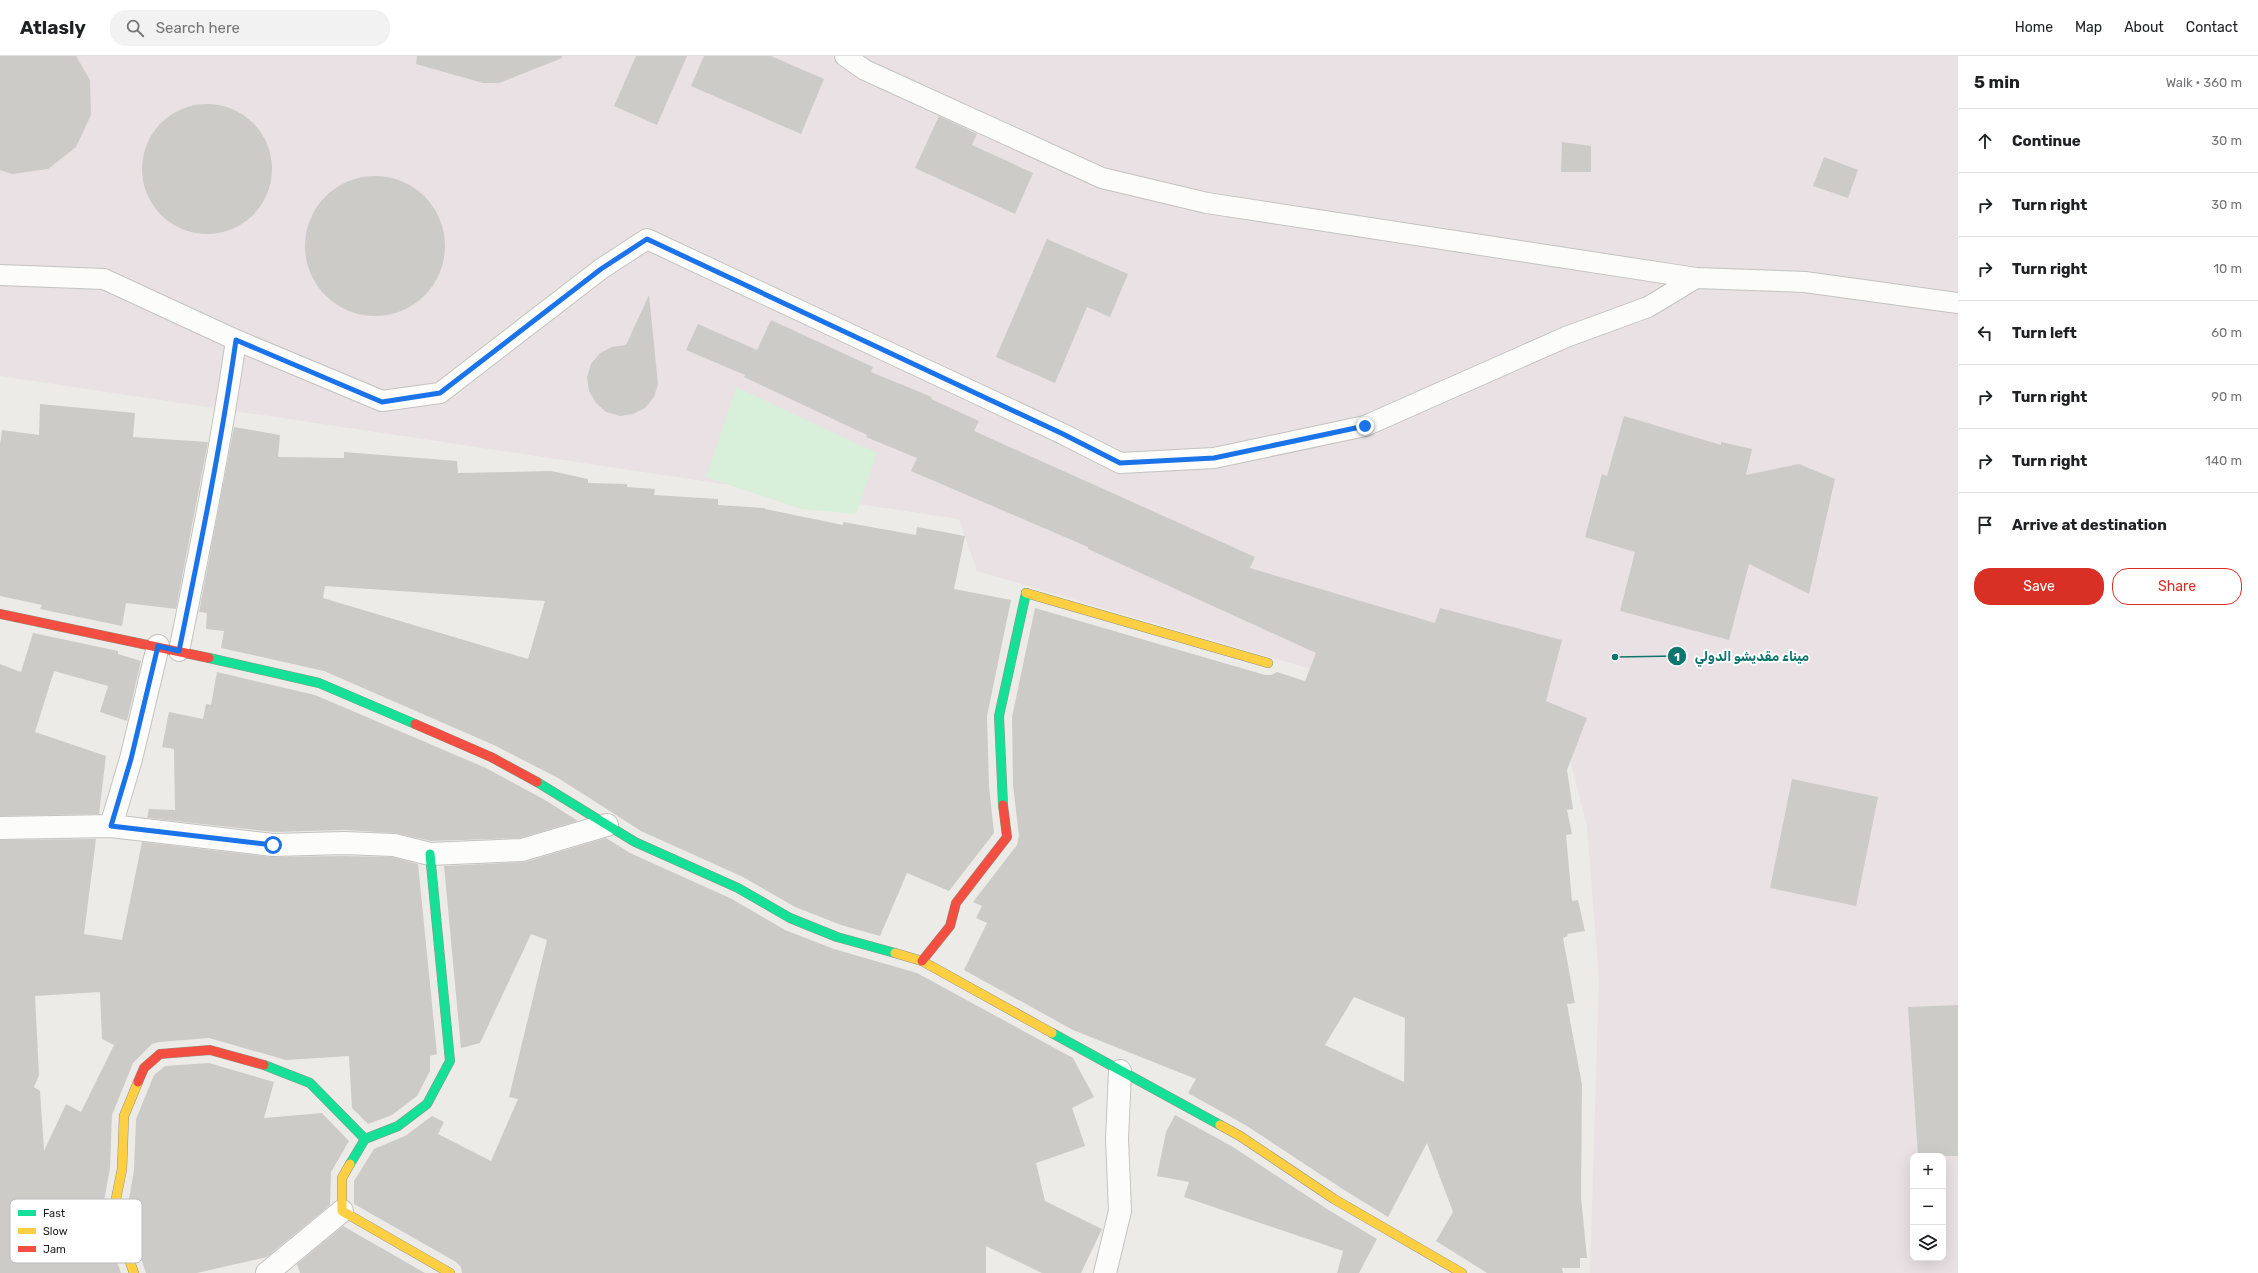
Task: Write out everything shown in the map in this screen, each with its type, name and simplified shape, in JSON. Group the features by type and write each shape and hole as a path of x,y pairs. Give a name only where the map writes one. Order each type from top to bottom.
{"street":[{"path":"922,961 950,926 956,903 1007,837 1002,786 999,716 1026,592 1211,645 1268,663"},
{"path":"0,614 158,646 319,683 491,757 551,789 635,842 738,888 790,918 837,937 922,961 1240,1136 1334,1199 1428,1255 1462,1273"},
{"path":"111,826 131,759 158,646"},
{"path":"0,828 111,826 273,845 394,845 430,854 522,850 607,825"},
{"path":"342,1211 342,1178 365,1139 398,1126 427,1104 450,1061 430,854"},
{"path":"116,1199 122,1168 124,1116 144,1068 160,1054 210,1050 273,1068 310,1083 365,1139"},
{"path":"1105,1273 1120,1211 1117,1140 1120,1071"},
{"path":"267,1273 342,1211"},
{"path":"342,1211 450,1273"},
{"path":"130,1263 134,1273"}],"lane":[{"path":"845,56 865,70 1102,178 1207,203 1696,278 1805,282 1958,303"},
{"path":"0,275 104,279 236,340 382,402 440,393 601,269 647,239 1063,434 1120,463 1214,458 1365,426 1566,337 1648,307 1696,278"},
{"path":"179,651 214,480 236,340"}],"shaded area":[{"path":"0,56 1958,56 1958,1273 1590,1273 1599,979 1587,826 1566,744 977,571 959,519 0,376"}],"green space":[{"path":"736,387 877,453 856,514 801,509 706,477"}],"building":[{"path":"0,56 76,56 90,80 91,115 76,147 48,169 12,174 0,170"},
{"path":"417,56 562,56 562,58 499,83 483,83 416,64"},
{"path":"636,56 687,56 657,125 614,106"},
{"path":"704,56 771,56 824,79 801,134 691,86"},
{"path":"207,104 232,109 253,123 267,144 272,169 267,194 253,215 232,229 207,234 182,229 161,215 147,194 142,169 147,144 161,123 182,109"},
{"path":"939,116 977,134 972,145 1033,173 1015,214 915,168"},
{"path":"1562,142 1591,146 1591,172 1561,172"},
{"path":"1824,157 1858,170 1848,198 1813,186"},
{"path":"375,176 395,179 408,184 429,202 437,213 442,226 445,246 442,266 437,279 419,300 408,308 395,313 375,316 355,313 342,308 321,290 313,279 308,266 305,246 308,226 313,213 331,192 342,184 355,179"},
{"path":"1047,239 1128,274 1110,317 1087,307 1055,383 996,357"},
{"path":"649,295 658,384 654,397 645,408 633,414 620,416 606,412 596,403 589,391 587,377 591,364 600,353 612,347 626,345"},
{"path":"771,320 873,367 871,372 932,397 931,399 979,421 974,431 1255,557 1250,568 1435,623 1440,608 1562,640 1546,701 1587,718 1567,770 1573,809 1567,810 1572,834 1566,835 1572,901 1578,900 1585,931 1567,934 1568,936 1563,938 1575,1003 1567,1004 1582,1085 1581,1197 1587,1258 1580,1258 1580,1268 1562,1268 1563,1273 1487,1273 1436,1241 1453,1212 1427,1143 1388,1217 1247,1126 1188,1093 1196,1079 1073,1030 964,970 987,923 976,918 982,906 973,902 1017,845 1019,836 1013,785 1012,717 1035,608 1265,675 1271,675 1277,672 1305,681 1316,653 1088,549 1088,547 911,471 917,458 866,437 867,435 744,377 745,375 686,350 698,324 757,350","holes":["1354,997 1405,1018 1404,1082 1325,1045"]},
{"path":"40,404 135,413 133,437 208,442 176,609 126,603 122,626 40,609 42,605 0,596 0,445 2,430 39,435"},
{"path":"1624,416 1721,445 1721,442 1752,449 1746,475 1799,464 1835,479 1809,594 1749,564 1729,640 1620,611 1635,552 1585,537 1602,474 1607,476"},
{"path":"234,427 280,435 278,457 344,458 344,452 457,461 458,473 551,471 588,479 588,483 627,484 627,487 655,489 654,495 718,499 718,505 765,508 843,525 843,522 916,535 917,527 965,536 954,589 1011,600 987,716 989,786 994,833 949,891 907,873 880,936 841,925 795,907 743,877 641,831 558,778 496,746 324,671 221,648 224,631 206,629 207,613 199,612","holes":["325,586 545,601 528,659 323,598"]},
{"path":"33,633 118,651 118,654 141,661 127,721 100,712 108,686 54,671 35,732 106,756 99,814 0,816 0,664 21,672"},
{"path":"217,672 315,695 486,768 545,800 578,821 520,838 431,841 395,833 344,830 274,832 147,818 149,809 175,810 174,749 162,747 169,712 203,719 206,704 211,705"},
{"path":"1792,779 1878,797 1856,906 1770,888"},
{"path":"606,838 630,853 732,899 785,930 834,949 917,973 1073,1058 1094,1097 1072,1108 1085,1146 1036,1163 1045,1201 1102,1229 1081,1273 1042,1273 986,1246 986,1273 462,1273 461,1267 456,1262 354,1204 354,1181 374,1149 405,1136 432,1116 444,1122 438,1134 491,1161 518,1099 509,1097 547,940 531,934 480,1043 461,1048 444,866 525,862"},
{"path":"96,839 84,934 122,940 142,842 272,857 392,857 418,864 437,1054 430,1056 430,1071 417,1096 392,1115 368,1124 352,1108 349,1056 286,1060 209,1038 159,1042 152,1044 133,1063 112,1115 110,1168 104,1199 10,1199 10,1263 117,1263 121,1273 0,1273 0,840","holes":["100,992 102,1039 114,1045 81,1112 66,1104 44,1151 40,1091 34,1087 39,1075 35,996"]},
{"path":"1958,1005 1958,1156 1946,1156 1946,1153 1918,1153 1908,1007"},
{"path":"209,1063 274,1082 264,1118 322,1113 349,1141 331,1172 330,1205 267,1257 197,1273 146,1273 142,1261 142,1199 129,1199 134,1170 136,1119 154,1075 165,1066"},
{"path":"1175,1115 1233,1147 1327,1209 1377,1239 1359,1273 1337,1273 1343,1251 1184,1197 1189,1182 1157,1176 1166,1132"},
{"path":"343,1226 425,1273 300,1273 297,1264"}],"traffic: fast":[{"path":"1003,805 999,716 1026,593"},
{"path":"209,658 319,683 415,724"},
{"path":"537,782 635,842 738,888 790,918 837,937 895,953"},
{"path":"350,1164 365,1139 398,1126 427,1104 450,1061 430,854"},
{"path":"1052,1033 1220,1125"},
{"path":"264,1065 310,1083 365,1139"}],"traffic: slow":[{"path":"1026,593 1268,663"},
{"path":"895,953 922,961 1052,1033"},
{"path":"116,1199 122,1169 124,1116 138,1082"},
{"path":"1220,1125 1240,1136 1334,1199 1462,1273"},
{"path":"350,1164 342,1178 342,1211 450,1273"},
{"path":"130,1263 134,1273"}],"traffic: jam":[{"path":"0,614 209,658"},
{"path":"415,724 491,757 537,782"},
{"path":"922,961 950,926 956,903 1007,837 1003,805"},
{"path":"138,1082 144,1068 160,1054 210,1050 264,1065"}],"place":[{"name":"ميناء مقديشو الدولي","path":"1615,657"}],"route":[{"path":"273,845 111,826 131,759 158,646 179,651 210,503 224,427 236,340 382,402 440,393 601,269 647,239 1063,434 1120,463 1214,458 1365,426"}]}
